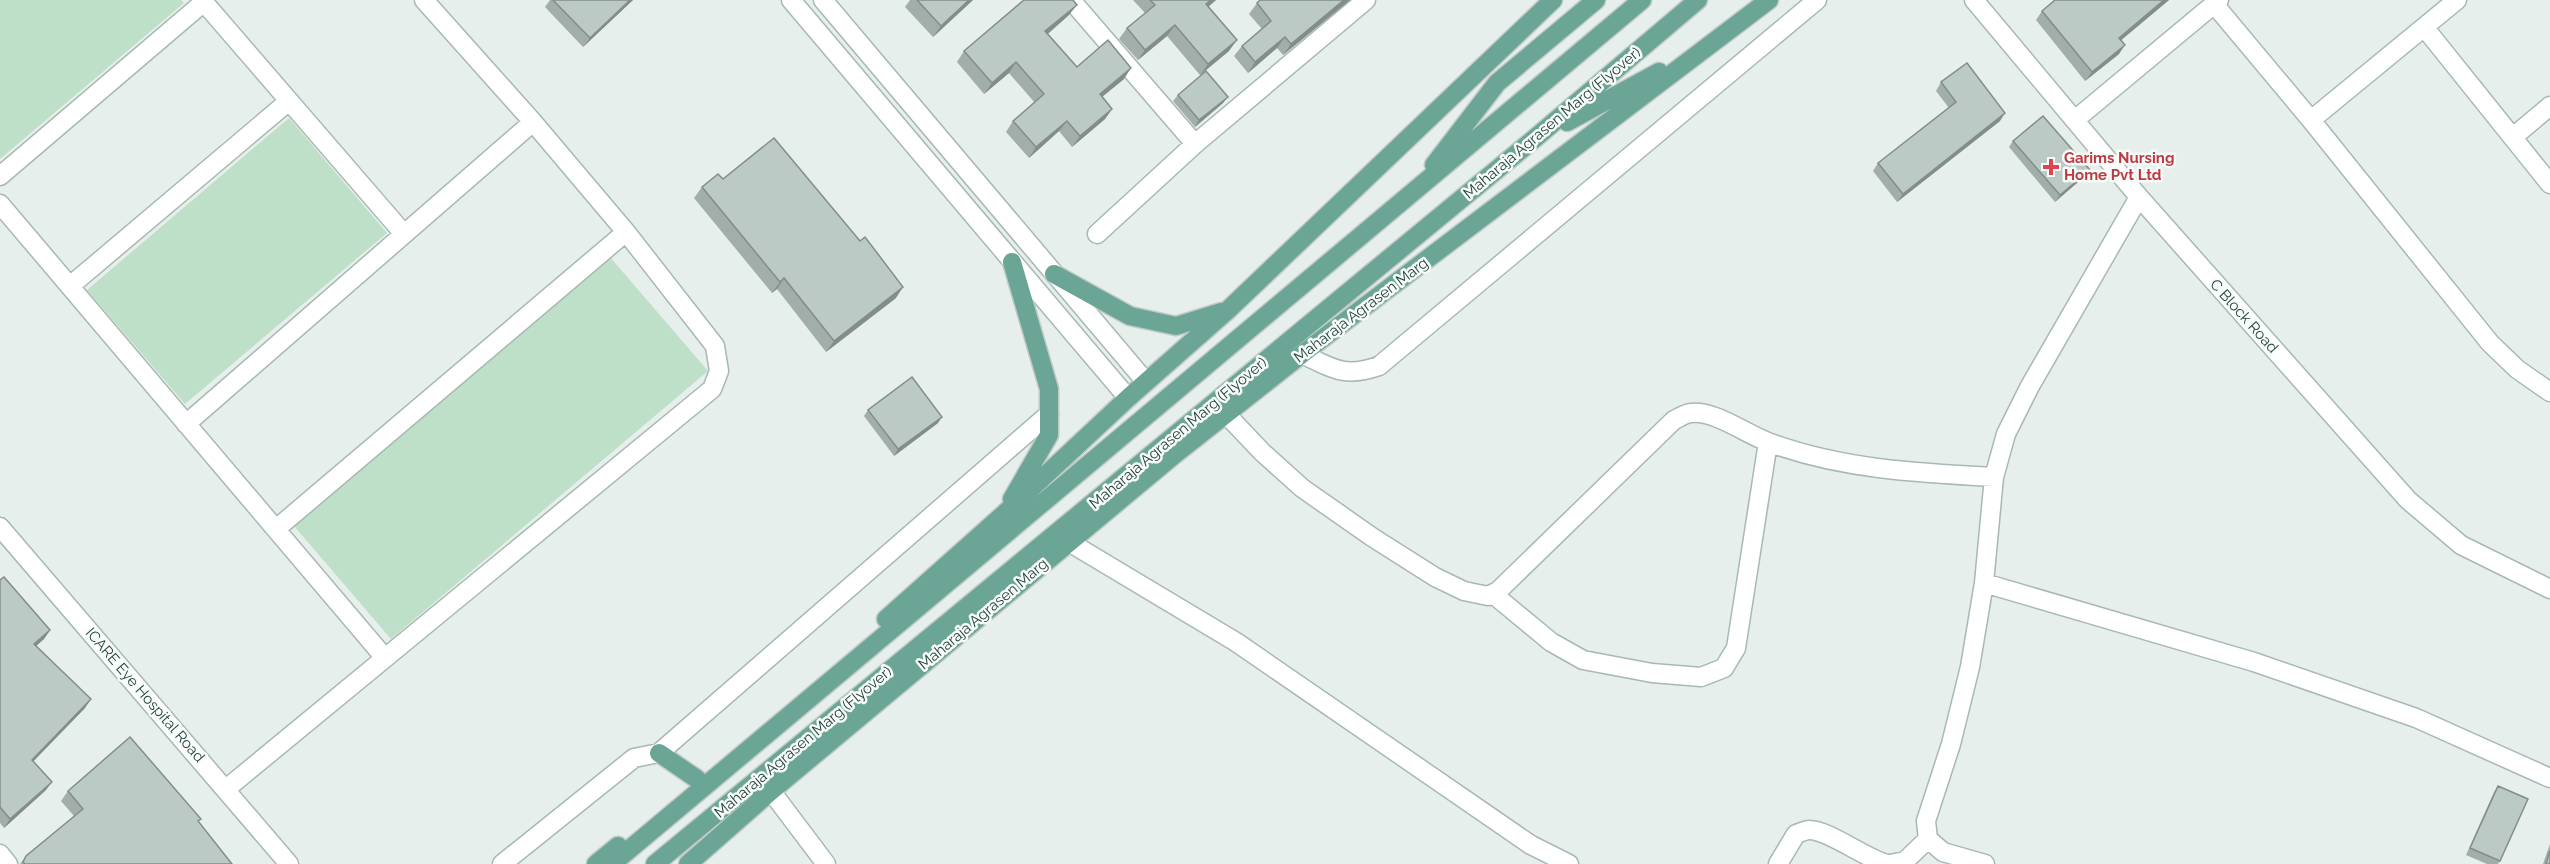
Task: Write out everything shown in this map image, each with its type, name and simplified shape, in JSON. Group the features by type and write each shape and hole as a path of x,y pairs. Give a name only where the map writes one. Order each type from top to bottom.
{"main road":[{"path":"596,864 880,624 1004,514 1128,398 1229,309 1553,0"},
{"path":"1413,192 1497,83 1596,0"},
{"name":"Maharaja Agrasen Marg (Flyover)","path":"612,864 1642,0"},
{"name":"Maharaja Agrasen Marg (Flyover)","path":"656,864 1534,139 1698,0"},
{"path":"1534,139 1657,74 1750,0"},
{"name":"Maharaja Agrasen Marg","path":"688,864 771,791 1226,414 1769,0"},
{"path":"1004,514 1049,435 1049,389 1012,262"},
{"path":"1054,274 1130,316 1176,326 1229,309"},
{"path":"659,753 697,779"}],"street":[{"path":"226,789 712,389 719,371 715,346 626,232 533,122 424,0"},
{"path":"791,0 1128,398"},
{"path":"823,0 1146,382"},
{"path":"1071,0 1195,144"},
{"path":"1097,234 1195,144 1366,0"},
{"path":"1302,354 1339,371 1359,373 1379,366 1817,0"},
{"name":"C Block Road","path":"1974,0 2139,197 2408,500 2461,545 2550,589"},
{"path":"2311,120 2457,0"},
{"path":"0,176 203,1 404,234"},
{"path":"2076,119 2216,2 2490,343 2517,369 2548,388"},
{"path":"2424,27 2550,184"},
{"path":"70,286 289,101"},
{"path":"2513,137 2550,106"},
{"path":"186,424 533,122"},
{"path":"1985,864 1943,852 1928,839 1926,821 1951,744 1970,667 1984,583 1994,477 2006,434 2030,386 2139,197"},
{"path":"0,204 385,658"},
{"path":"276,529 626,232"},
{"path":"1226,414 1262,452 1302,488 1372,537 1445,582 1475,594 1488,596 1498,591 1674,420 1691,413 1712,416 1768,442 1838,462 1909,472 1994,477"},
{"path":"502,864 634,758 659,753 1049,414"},
{"path":"1493,594 1551,642 1583,660 1652,673 1701,677 1724,668 1736,648 1768,442"},
{"name":"ICARE Eye Hospital Road","path":"0,527 289,864"},
{"path":"1069,542 1236,642 1532,845 1569,864"},
{"path":"1984,583 2254,662 2416,718 2550,778"},
{"path":"771,791 826,864"},
{"path":"1778,864 1796,834 1809,830 1827,836 1874,861 1888,864 1905,861 1928,839"},
{"path":"0,854 8,864"}],"green space":[{"path":"0,0 181,0 184,3 0,159"},
{"path":"289,118 387,233 185,404 87,290"},
{"path":"610,257 708,371 391,639 294,526"}],"building":[{"path":"553,0 630,0 590,38"},
{"path":"917,0 969,0 941,26"},
{"path":"1024,0 1073,0 1077,5 1045,31 1077,67 1108,40 1131,68 1100,94 1112,109 1080,136 1067,121 1036,147 1013,121 1044,94 1016,62 992,83 964,51"},
{"path":"1150,0 1211,0 1206,4 1237,40 1208,64 1175,25 1145,50 1127,28 1155,5"},
{"path":"1260,0 1344,0 1291,44 1285,37 1255,62 1242,46 1271,21 1257,3"},
{"path":"2055,0 2164,0 2119,38 2125,45 2092,72 2042,11"},
{"path":"1967,63 2005,113 1903,194 1878,163 1956,102 1941,82"},
{"path":"1206,71 1228,97 1199,120 1178,95"},
{"path":"2043,116 2090,170 2060,195 2013,141"},
{"path":"774,138 860,241 865,237 903,287 834,341 784,278 780,282 702,187 718,174 723,179"},
{"path":"912,377 942,417 898,449 868,410"},
{"path":"4,577 50,630 34,644 91,699 32,760 52,782 10,819 0,807 0,580"},
{"path":"130,737 201,819 198,821 232,864 25,864 23,862 26,856 83,809 68,791"},
{"path":"2498,786 2528,799 2500,861 2470,848"},
{"path":"2550,851 2550,864 2546,864"}],"place":[{"name":"Garims Nursing Home Pvt Ltd","path":"2051,167"}]}
